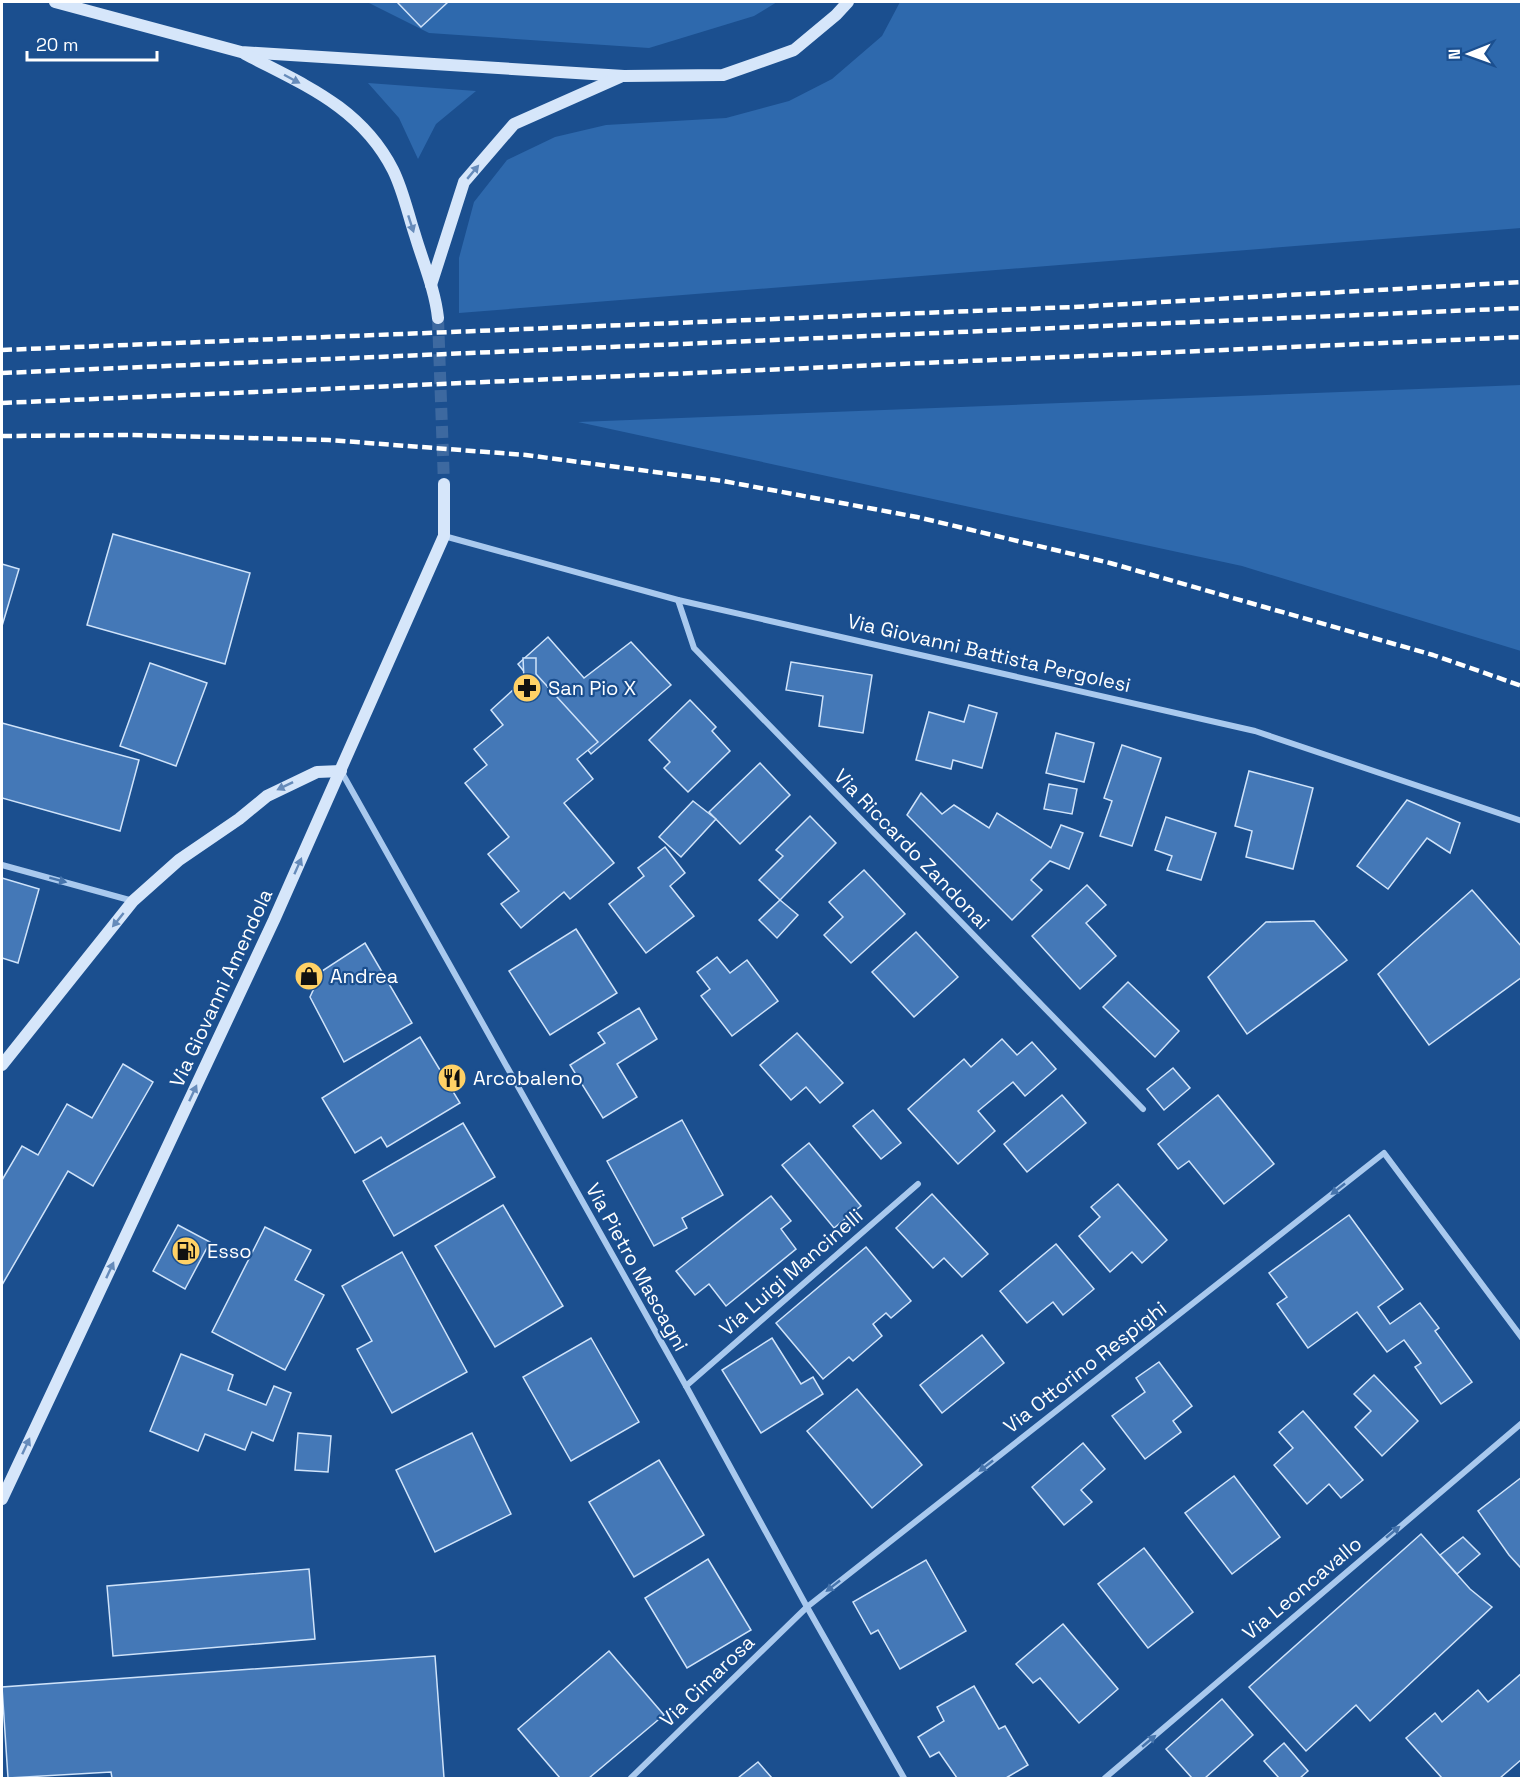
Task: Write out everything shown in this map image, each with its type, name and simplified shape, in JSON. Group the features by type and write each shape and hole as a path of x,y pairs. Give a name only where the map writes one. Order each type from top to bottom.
{"main road":[{"path":"55,2 240,52 624,76 723,75 794,50 848,2"},
{"path":"240,52 326,97 352,116 373,138 393,171 437,307 438,318"},
{"path":"430,285 464,182 514,124 624,76"},
{"name":"Via Giovanni Amendola","path":"2,1499 250,972 444,536 444,484"},
{"path":"2,1065 133,901 179,860 239,819 267,796 318,772 341,771"}],"street":[{"name":"Via Giovanni Battista Pergolesi","path":"444,536 678,600 1255,731 1521,821"},
{"name":"Via Riccardo Zandonai","path":"678,600 694,648 1143,1108"},
{"name":"Via Pietro Mascagni","path":"341,771 904,1779"},
{"path":"2,865 133,901"},
{"name":"Via Ottorino Respighi","path":"807,1607 1384,1153 1521,1338"},
{"name":"Via Luigi Mancinelli","path":"686,1386 918,1184"},
{"name":"Via Leoncavallo","path":"1105,1779 1521,1423"},
{"name":"Via Cimarosa","path":"631,1779 807,1607"}],"shaded area":[{"path":"367,2 777,2 754,16 649,48 429,33"},
{"path":"900,2 1521,2 1521,228 459,313 459,258 474,202 507,160 555,137 606,125 726,118 789,101 832,79 882,36"},
{"path":"368,83 476,91 436,124 418,159 399,118"},
{"path":"1521,385 1521,651 1242,566 578,422"}],"building":[{"path":"397,2 448,2 421,27"},
{"path":"113,534 250,573 225,664 87,625"},
{"path":"2,564 19,569 2,626"},
{"path":"548,637 584,678 631,642 671,685 591,754 518,664"},
{"path":"523,658 536,658 536,674 598,742 577,759 593,779 564,803 614,863 570,899 564,892 521,928 501,904 519,891 488,854 509,837 465,783 487,765 474,749 503,725 491,710 524,680"},
{"path":"791,662 872,675 863,733 819,726 823,696 786,690"},
{"path":"150,663 207,683 176,766 120,746"},
{"path":"690,700 716,727 712,731 730,751 688,792 664,768 670,762 649,740"},
{"path":"969,705 997,713 982,768 953,760 951,769 916,760 929,712 964,722"},
{"path":"2,723 139,760 120,831 2,798"},
{"path":"1056,733 1094,743 1084,782 1046,773"},
{"path":"1122,745 1161,758 1132,846 1100,836 1112,801 1104,798"},
{"path":"760,763 790,795 740,844 709,812"},
{"path":"1249,771 1313,788 1293,869 1246,857 1252,831 1235,826"},
{"path":"1049,784 1077,789 1072,814 1044,809"},
{"path":"921,793 942,814 954,805 989,828 997,813 1051,848 1061,825 1083,833 1069,869 1050,861 1031,880 1042,890 1012,920 907,815"},
{"path":"1407,800 1460,823 1450,853 1427,838 1388,889 1357,866"},
{"path":"693,801 716,819 681,857 659,837"},
{"path":"810,816 836,843 780,900 759,880 783,856 776,850"},
{"path":"1166,817 1216,833 1201,880 1167,870 1172,856 1155,850"},
{"path":"665,847 685,873 670,886 694,916 646,953 609,904 644,876 638,868"},
{"path":"864,870 905,914 851,963 824,935 843,917 829,902"},
{"path":"2,878 39,889 18,963 2,958"},
{"path":"1087,885 1106,905 1086,923 1116,956 1080,989 1032,936"},
{"path":"1472,890 1522,947 1522,977 1429,1045 1378,974"},
{"path":"780,900 798,915 777,938 759,920"},
{"path":"1314,921 1347,960 1247,1034 1208,977 1266,922"},
{"path":"576,929 617,993 550,1035 509,971"},
{"path":"916,932 958,977 914,1017 872,972"},
{"path":"365,943 412,1023 344,1062 310,997 322,971"},
{"path":"717,957 730,973 747,960 778,1001 732,1036 701,996 710,989 697,972"},
{"path":"1128,982 1179,1031 1155,1057 1103,1007"},
{"path":"639,1008 657,1039 617,1064 637,1097 603,1118 570,1065 605,1043 598,1033"},
{"path":"797,1033 843,1083 820,1103 806,1087 791,1100 760,1065"},
{"path":"420,1037 460,1103 387,1147 381,1137 355,1153 322,1098"},
{"path":"1002,1039 1017,1055 1032,1042 1056,1069 1025,1096 1013,1082 978,1111 995,1131 958,1164 908,1109 964,1059 971,1067"},
{"path":"123,1064 153,1082 93,1186 68,1171 2,1285 2,1180 22,1146 38,1155 67,1104 92,1118"},
{"path":"1173,1068 1190,1088 1164,1110 1147,1089"},
{"path":"1062,1095 1086,1123 1027,1172 1004,1144"},
{"path":"1218,1095 1274,1164 1224,1204 1189,1161 1178,1169 1158,1144"},
{"path":"873,1110 901,1143 881,1159 853,1126"},
{"path":"682,1120 723,1195 682,1218 687,1228 654,1246 607,1161"},
{"path":"463,1123 495,1177 394,1236 363,1181"},
{"path":"809,1143 861,1206 834,1228 782,1165"},
{"path":"1118,1184 1167,1240 1142,1263 1132,1252 1110,1272 1079,1236 1100,1217 1091,1207"},
{"path":"932,1194 988,1254 962,1277 944,1258 933,1268 896,1228"},
{"path":"771,1196 791,1221 781,1229 796,1249 726,1306 709,1284 695,1295 676,1271"},
{"path":"503,1205 563,1306 495,1347 435,1246"},
{"path":"1349,1215 1403,1289 1378,1307 1390,1324 1420,1303 1439,1328 1435,1331 1472,1382 1441,1404 1415,1367 1421,1363 1404,1340 1387,1352 1357,1312 1308,1348 1277,1304 1287,1297 1269,1273"},
{"path":"178,1225 210,1242 185,1289 153,1271"},
{"path":"265,1227 311,1250 295,1280 324,1295 285,1370 212,1332"},
{"path":"1056,1244 1094,1289 1063,1315 1053,1302 1027,1323 1000,1291"},
{"path":"866,1247 911,1301 891,1318 886,1313 873,1324 882,1336 853,1361 849,1357 823,1379 776,1323"},
{"path":"402,1252 467,1372 392,1413 357,1349 372,1341 342,1286"},
{"path":"982,1335 1004,1363 942,1413 920,1385"},
{"path":"591,1338 639,1422 571,1461 523,1377"},
{"path":"772,1338 801,1384 813,1377 823,1394 761,1433 722,1370"},
{"path":"181,1354 233,1375 228,1390 266,1405 274,1386 291,1393 273,1441 252,1432 245,1450 205,1434 198,1451 150,1431"},
{"path":"1159,1362 1192,1406 1173,1421 1181,1432 1145,1459 1112,1416 1145,1392 1136,1378"},
{"path":"1374,1375 1418,1421 1382,1456 1355,1427 1371,1411 1354,1394"},
{"path":"857,1389 922,1465 872,1508 807,1431"},
{"path":"1303,1411 1363,1480 1341,1498 1329,1484 1307,1504 1274,1465 1293,1448 1279,1432"},
{"path":"298,1433 331,1436 328,1472 295,1470"},
{"path":"472,1433 511,1514 435,1552 396,1470"},
{"path":"1083,1443 1105,1469 1081,1490 1092,1502 1064,1525 1032,1487"},
{"path":"659,1460 704,1535 634,1577 589,1502"},
{"path":"1234,1476 1280,1537 1232,1574 1185,1513"},
{"path":"1522,1477 1522,1566 1520,1567 1478,1511"},
{"path":"1421,1534 1470,1589 1492,1607 1370,1721 1356,1705 1306,1751 1249,1687"},
{"path":"1463,1537 1480,1554 1457,1574 1440,1555"},
{"path":"1144,1548 1193,1612 1148,1648 1098,1584"},
{"path":"708,1559 751,1630 687,1668 645,1598"},
{"path":"926,1560 966,1631 900,1669 878,1630 871,1634 853,1602"},
{"path":"309,1569 315,1639 113,1656 107,1586"},
{"path":"1063,1624 1118,1689 1079,1723 1040,1678 1033,1683 1016,1664"},
{"path":"609,1651 664,1715 589,1778 560,1778 518,1729"},
{"path":"435,1656 444,1778 112,1778 111,1772 8,1778 2,1687"},
{"path":"1522,1673 1522,1759 1500,1778 1442,1778 1406,1738 1435,1713 1442,1722 1478,1690 1488,1702"},
{"path":"974,1686 999,1729 1005,1726 1028,1765 1006,1778 957,1778 939,1752 930,1757 918,1737 944,1721 937,1707"},
{"path":"1222,1699 1253,1735 1205,1778 1192,1778 1166,1749"},
{"path":"1284,1743 1308,1771 1300,1778 1279,1778 1264,1761"},
{"path":"758,1762 772,1778 738,1778"}],"tunnel":[{"path":"438,318 444,484"}],"railway":[{"path":"2,350 1073,307 1522,282"},
{"path":"2,373 1522,308"},
{"path":"2,403 1522,337"},
{"path":"2,436 131,435 329,440 526,455 723,481 917,517 1110,563 1433,655 1522,686"}],"place":[{"name":"San Pio X","path":"527,688"},
{"name":"Andrea","path":"309,976"},
{"name":"Arcobaleno","path":"452,1078"},
{"name":"Esso","path":"186,1251"}]}
